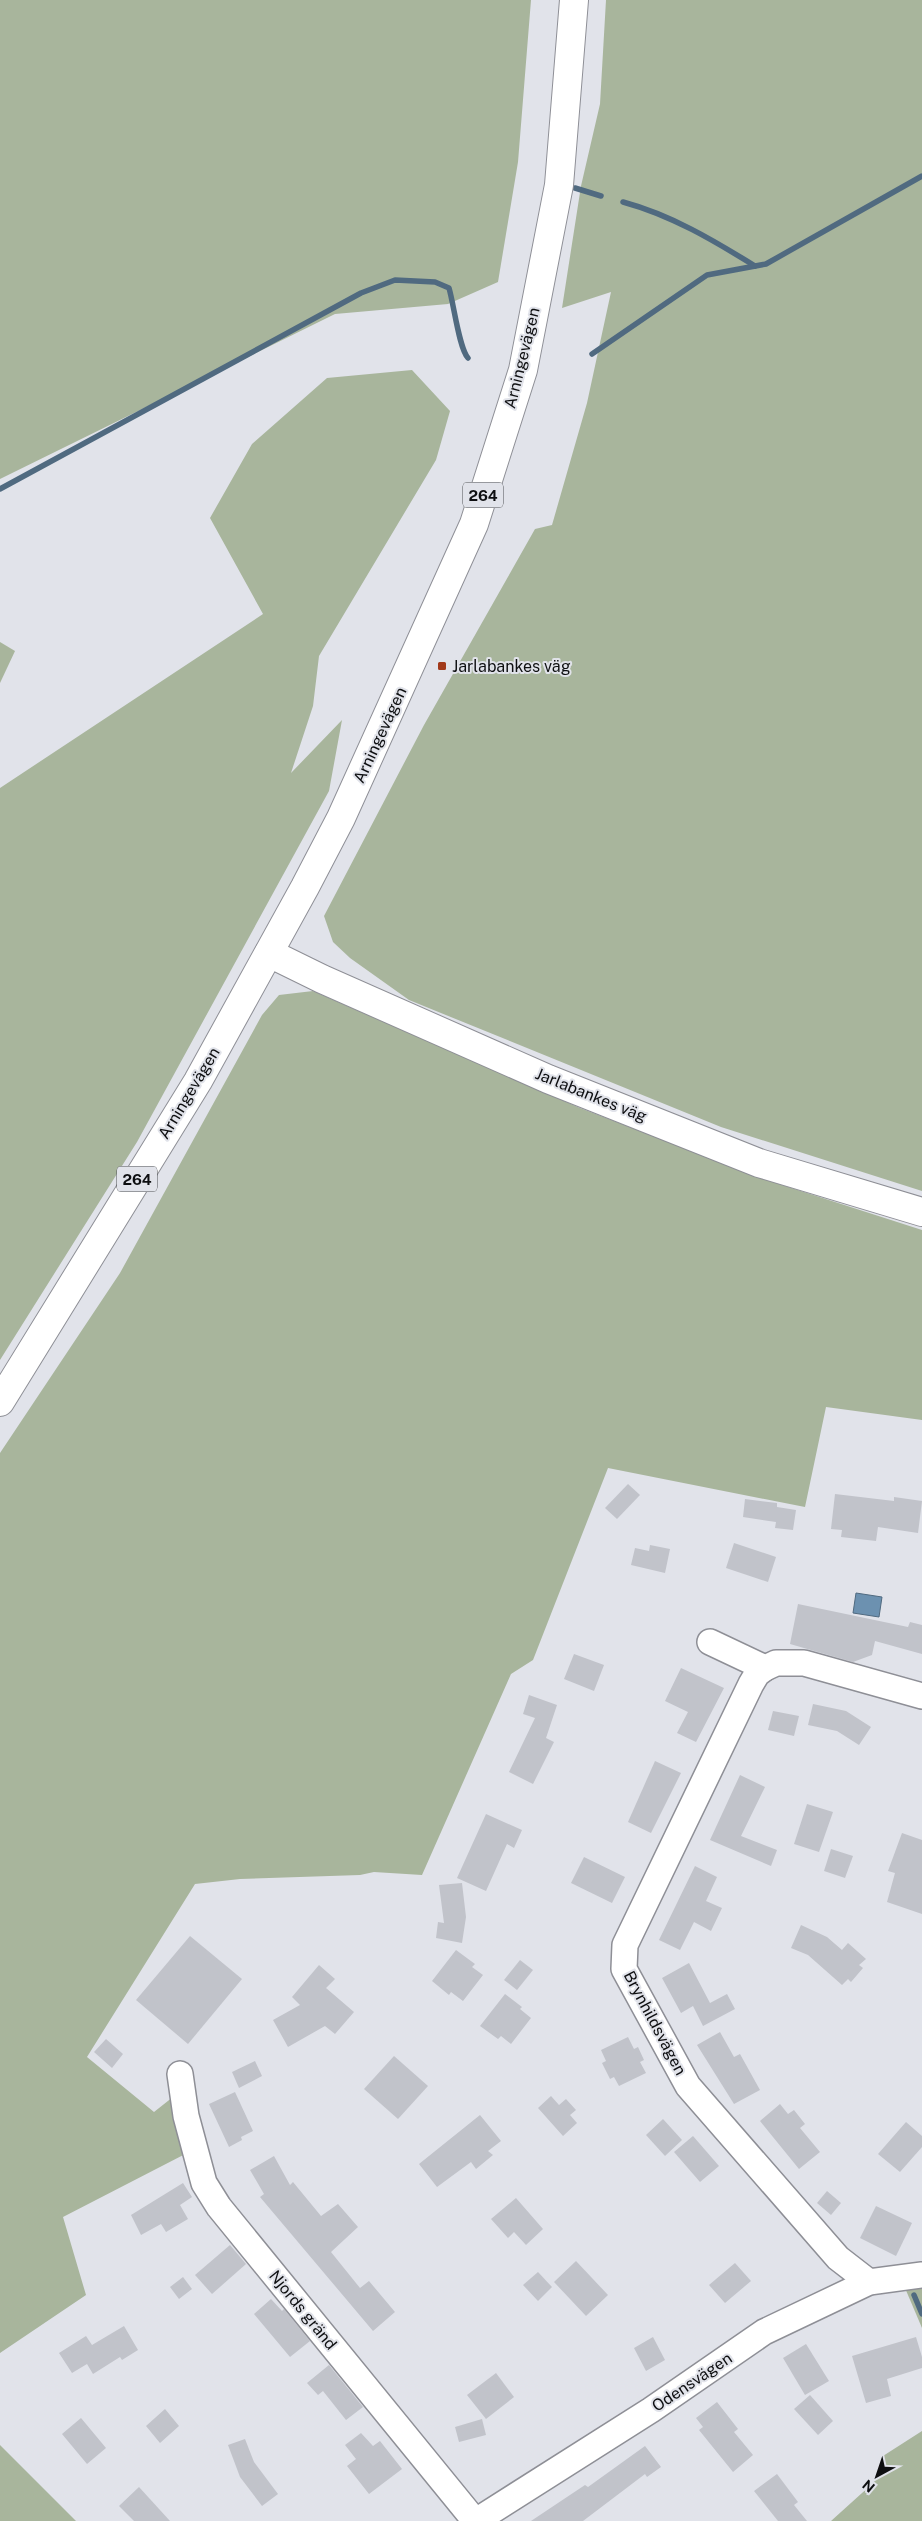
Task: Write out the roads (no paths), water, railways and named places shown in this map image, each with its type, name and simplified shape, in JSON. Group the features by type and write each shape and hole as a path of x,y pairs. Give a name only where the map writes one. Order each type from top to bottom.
{"main road":[{"name":"Arningevägen","path":"0,1402 198,1081 269,953 341,818 474,524 523,370 558,185 574,0"},
{"name":"Jarlabankes väg","path":"269,953 322,979 548,1079 759,1163 922,1212"}],"street":[{"path":"710,1642 765,1668 776,1663 804,1663 922,1696"},
{"name":"Brynhildsvägen","path":"765,1668 757,1674 751,1684 624,1945 624,1969 688,2086 838,2258 869,2282"},
{"name":"Njords gränd","path":"180,2074 186,2116 204,2183 218,2206 475,2521"},
{"name":"Odensvägen","path":"475,2521 651,2410 764,2332 869,2282 922,2276"}],"water":[{"path":"856,1593 882,1597 879,1617 853,1613"}],"waterway":[{"path":"592,354 707,275 766,264 922,176"},
{"path":"575,188 601,196"},
{"path":"623,202 675,221 755,266"},
{"path":"0,489 361,293 395,280 435,282 449,288 459,336 468,358"},
{"path":"914,2295 922,2314"}],"place":[{"name":"Jarlabankes väg","path":"442,666"}]}
